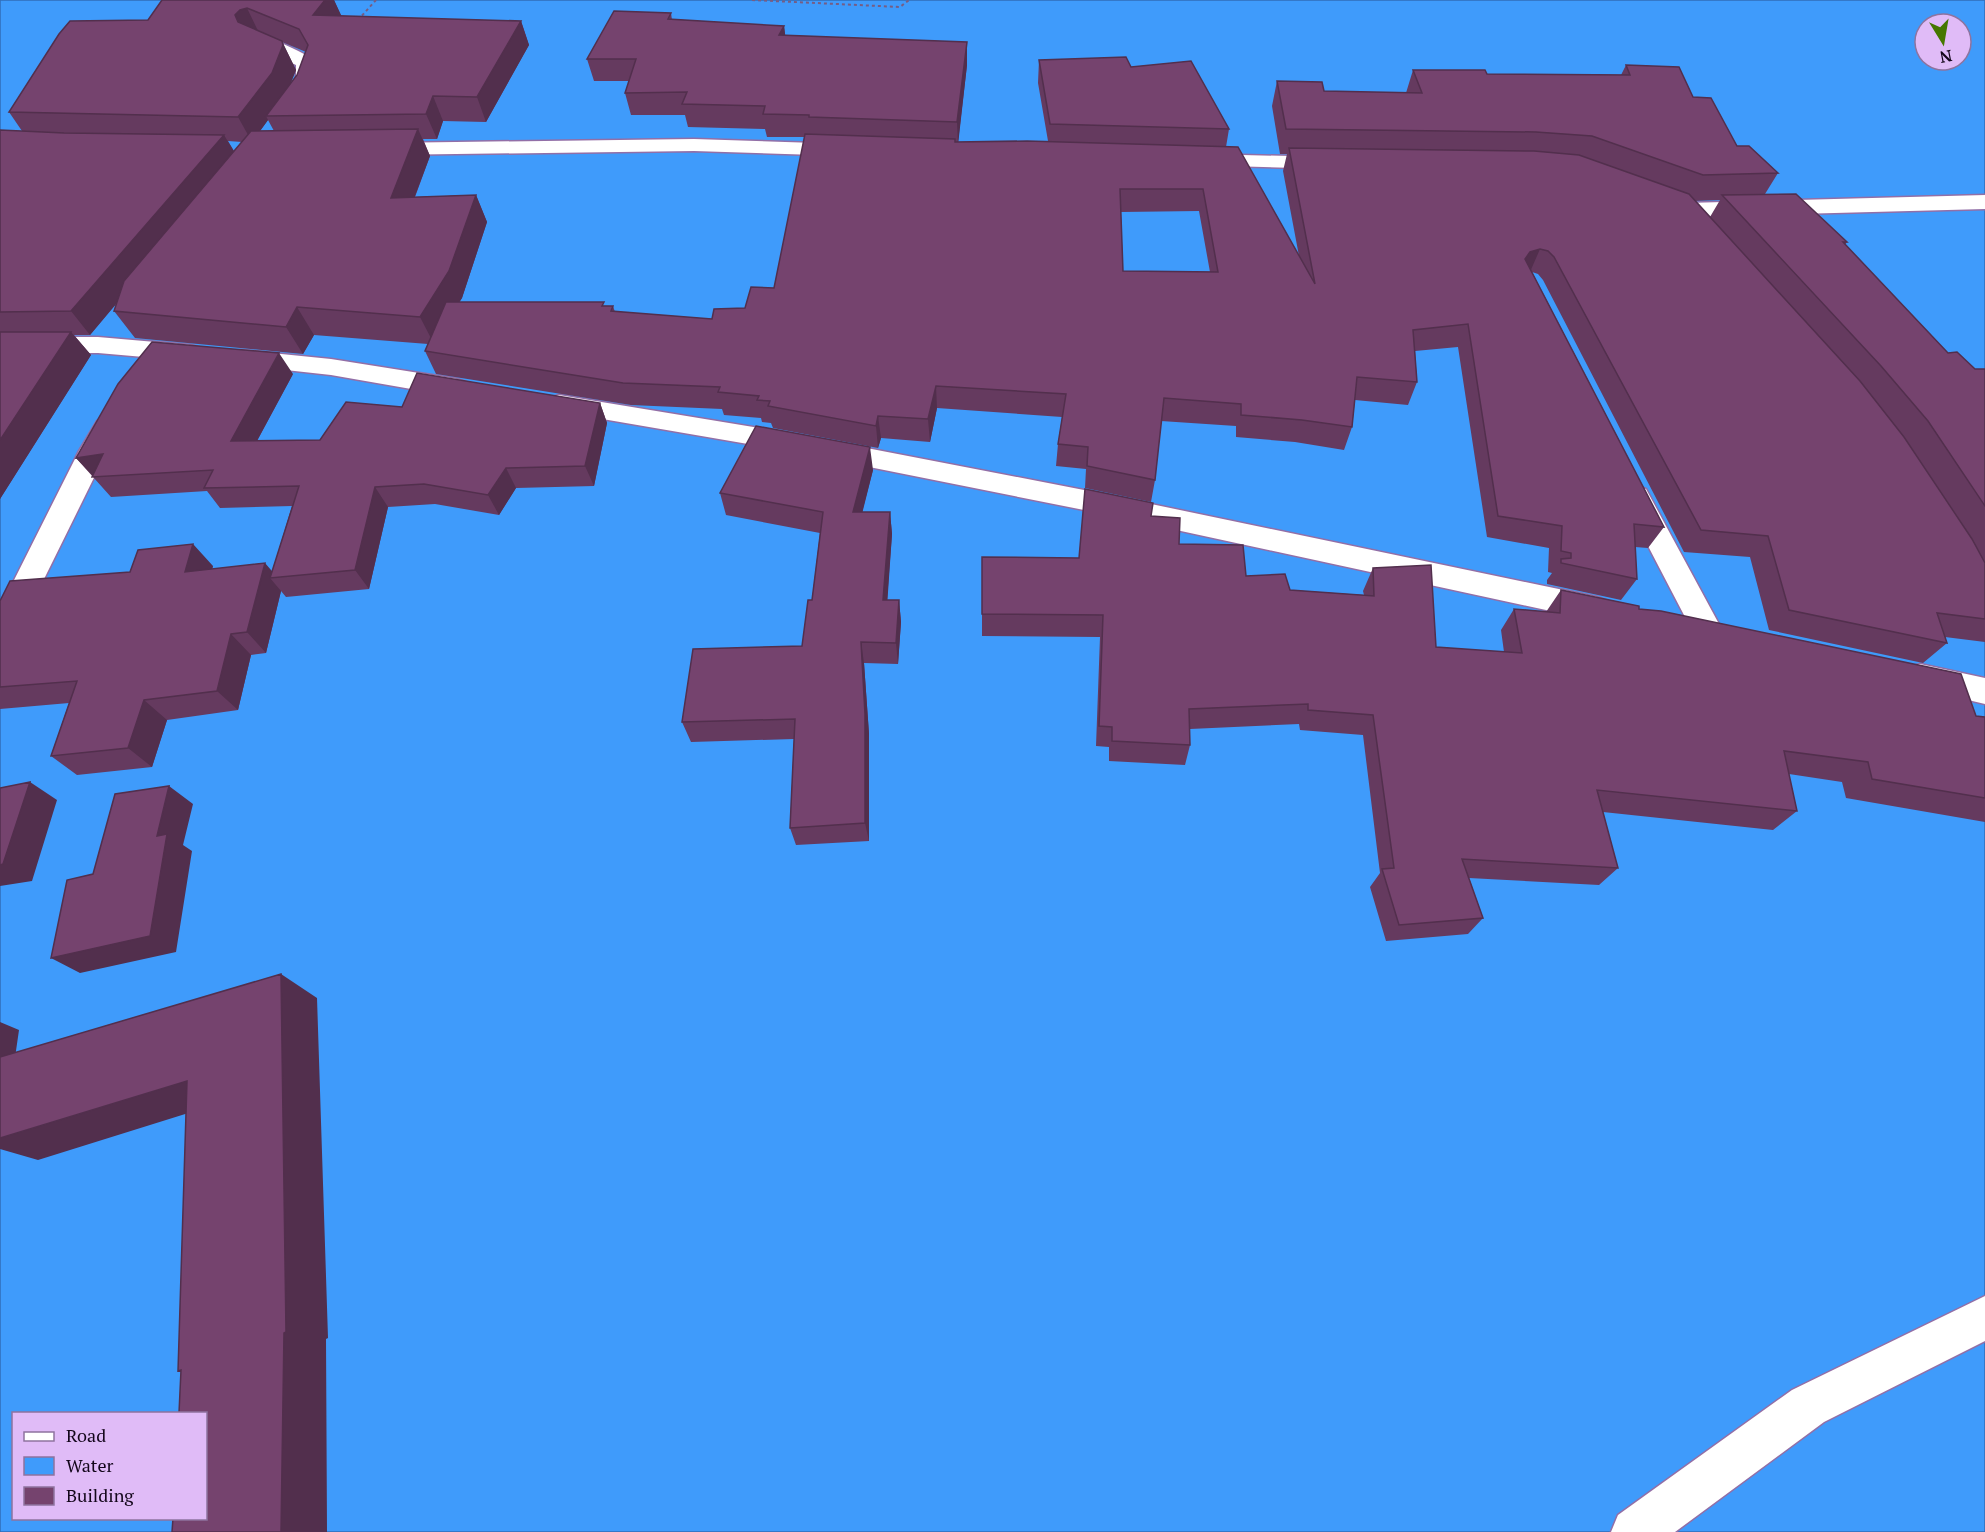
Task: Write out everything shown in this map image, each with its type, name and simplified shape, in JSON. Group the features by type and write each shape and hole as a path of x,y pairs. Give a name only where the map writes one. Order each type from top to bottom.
{"street":[{"path":"260,41 303,60 308,65 308,72 285,114"},
{"path":"364,149 694,145 867,151"},
{"path":"1184,160 1349,163"},
{"path":"1701,228 1676,206 1985,202"},
{"path":"0,345 105,336 161,350 331,367 484,392"},
{"path":"142,374 161,350"},
{"path":"531,400 789,442 1061,495 1627,615"},
{"path":"0,638 92,451 118,407"},
{"path":"1625,472 1650,524 1719,635 1673,625"},
{"path":"1893,672 1985,691"},
{"path":"1635,1532 1808,1406 1985,1317"}],"path":[{"path":"308,72 375,0"},
{"path":"752,0 900,7 909,0"}],"water":[{"path":"0,0 1985,0 1985,1532 0,1532"}],"building":[{"path":"162,0 325,0 313,15 521,21 477,97 433,96 426,114 266,116 297,75 308,45 299,29 247,8 235,15 238,22 282,41 283,45 272,73 238,117 9,112 59,34 70,21 148,20"},
{"path":"614,11 671,13 668,19 784,26 779,35 967,42 957,122 763,114 765,106 682,104 687,92 625,93 636,59 587,59"},
{"path":"1126,57 1131,67 1191,61 1229,129 1050,124 1039,60"},
{"path":"1626,65 1679,67 1693,97 1711,98 1737,146 1749,146 1778,173 1703,175 1592,136 1536,132 1286,129 1277,81 1322,82 1324,91 1422,93 1413,70 1485,70 1487,74 1630,75"},
{"path":"418,129 391,198 476,195 449,271 420,317 297,307 286,327 114,311 124,281 251,131"},
{"path":"0,130 224,135 71,311 0,312"},
{"path":"805,134 955,139 955,142 1027,141 1238,147 1315,284 1289,148 1534,151 1579,155 1689,194 1860,381 1904,437 1972,539 1985,563 1985,619 1937,613 1947,643 1789,610 1768,536 1701,530 1554,257 1548,251 1540,249 1530,252 1525,259 1664,527 1634,524 1637,579 1561,563 1561,559 1571,558 1571,553 1561,551 1562,526 1498,516 1468,324 1413,330 1417,382 1357,377 1352,427 1241,415 1241,404 1164,398 1155,480 1087,466 1088,447 1058,444 1066,394 936,386 928,419 878,416 876,426 768,406 770,401 757,400 759,396 718,392 720,387 623,383 425,351 446,302 604,302 602,306 613,306 611,311 712,319 714,309 745,308 751,287 774,288","holes":["1120,189 1203,189 1218,272 1123,271"]},
{"path":"1796,194 1847,242 1843,242 1948,353 1957,352 1975,369 1985,369 1985,506 1928,421 1881,366 1722,195"},
{"path":"0,332 71,332 0,440"},
{"path":"152,342 279,353 231,441 320,440 346,402 402,407 417,373 600,403 585,466 506,468 488,495 424,484 375,487 355,570 270,578 299,486 204,488 213,470 92,477 103,454 76,458 118,384"},
{"path":"756,426 870,447 853,512 890,512 883,600 899,600 896,643 861,642 865,714 865,823 790,828 795,719 682,722 693,649 802,646 808,600 812,600 823,512 720,493"},
{"path":"1085,489 1153,503 1151,516 1180,518 1179,544 1243,545 1246,576 1285,574 1290,590 1374,596 1373,568 1431,565 1436,647 1522,653 1514,609 1560,613 1561,590 1639,606 1639,609 1661,611 1961,674 1976,716 1985,717 1985,798 1872,779 1868,762 1784,751 1797,811 1597,790 1618,868 1462,859 1483,918 1399,925 1382,869 1394,868 1373,715 1308,710 1308,704 1189,709 1190,745 1112,741 1112,727 1099,726 1103,615 982,614 982,557 1079,558"},
{"path":"193,544 185,572 265,563 247,632 231,634 217,691 144,700 128,748 51,756 77,681 0,687 0,601 10,581 130,572 138,550"},
{"path":"30,782 3,864 0,865 0,788"},
{"path":"169,786 157,836 167,834 150,936 51,958 67,880 93,874 115,794"},
{"path":"281,974 286,1332 284,1333 281,1532 172,1532 173,1520 207,1520 207,1412 179,1412 181,1370 178,1371 187,1081 0,1138 0,1057"}]}
